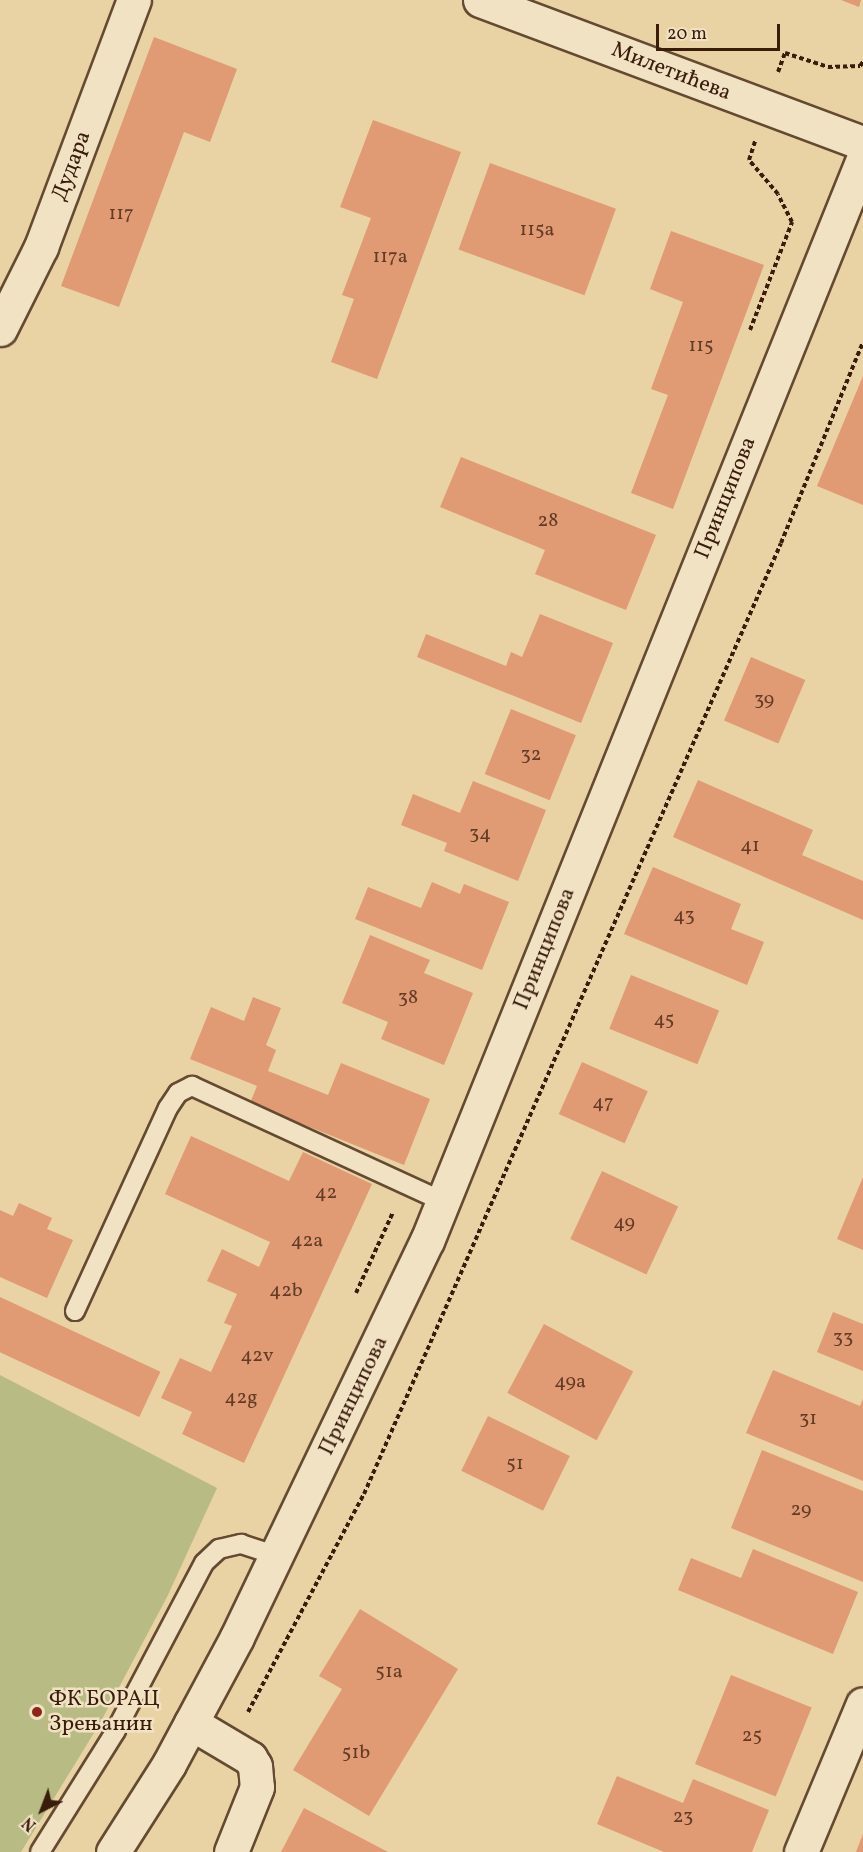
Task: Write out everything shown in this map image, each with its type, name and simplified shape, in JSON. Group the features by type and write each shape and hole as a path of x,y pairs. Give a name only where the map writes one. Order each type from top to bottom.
{"street":[{"name":"Дудара","path":"0,329 41,247 134,0"},
{"name":"Милетићева","path":"480,0 863,143"},
{"name":"Принципова","path":"114,1852 190,1723 277,1556 444,1202 863,159"},
{"path":"801,1852 860,1719"},
{"path":"190,1723 249,1758 258,1776 231,1852"}],"lane":[{"path":"75,1311 168,1108 178,1094 192,1086 444,1202"},
{"path":"40,1852 115,1732 204,1563 219,1549 241,1544 277,1556"}],"path":[{"path":"746,340 792,222 778,194 749,160 785,53 828,67 860,66 863,62"},
{"path":"230,1746 364,1494 771,565 863,342"},
{"path":"351,1305 405,1184"}],"green space":[{"path":"0,1375 217,1488 167,1597 100,1723 21,1852 0,1852"}],"building":[{"path":"841,0 861,0 859,7"},
{"path":"154,37 237,69 210,142 184,132 119,307 61,286"},
{"path":"373,120 461,152 377,379 331,362 354,299 342,295 371,218 340,207"},
{"path":"490,163 616,209 584,295 459,249"},
{"path":"671,231 764,265 673,509 631,493 668,395 651,389 683,302 650,289"},
{"path":"863,376 863,505 817,486"},
{"path":"461,457 656,535 626,610 535,574 545,550 440,507"},
{"path":"540,614 613,643 581,723 417,657 426,634 506,666 511,652 522,657"},
{"path":"751,657 805,680 778,744 724,721"},
{"path":"511,709 576,735 550,800 485,774"},
{"path":"698,780 813,830 802,855 863,881 863,920 673,837"},
{"path":"473,781 546,810 518,881 444,851 447,843 401,825 413,794 460,813"},
{"path":"653,867 741,904 731,929 764,942 747,985 624,934"},
{"path":"432,882 460,894 464,884 509,902 482,970 355,919 368,887 421,908"},
{"path":"370,935 430,960 424,973 473,993 444,1065 381,1039 388,1022 342,1003"},
{"path":"631,975 719,1011 697,1064 609,1029"},
{"path":"253,997 281,1008 266,1045 276,1050 268,1071 328,1095 341,1063 430,1099 404,1165 250,1103 257,1086 190,1059 211,1007 244,1021"},
{"path":"582,1062 648,1091 625,1143 559,1114"},
{"path":"191,1136 289,1181 303,1152 372,1184 244,1463 182,1434 192,1412 161,1398 180,1358 211,1372 232,1326 224,1323 237,1294 207,1281 222,1249 259,1267 270,1242 165,1194"},
{"path":"602,1171 678,1206 646,1274 570,1239"},
{"path":"863,1177 863,1250 837,1239"},
{"path":"19,1203 52,1218 47,1229 73,1240 47,1298 0,1277 0,1210 13,1216"},
{"path":"0,1297 160,1372 139,1417 0,1352"},
{"path":"833,1312 863,1324 863,1371 817,1352"},
{"path":"544,1324 633,1371 597,1440 507,1393"},
{"path":"773,1370 860,1406 863,1399 863,1481 746,1433"},
{"path":"488,1416 570,1456 543,1511 461,1471"},
{"path":"762,1450 863,1491 863,1582 731,1528"},
{"path":"753,1549 858,1592 833,1654 678,1590 691,1558 741,1578"},
{"path":"360,1609 458,1669 369,1816 293,1770 342,1689 319,1676"},
{"path":"731,1675 812,1708 776,1797 695,1764"},
{"path":"617,1776 683,1803 693,1779 769,1810 752,1852 664,1852 597,1824"},
{"path":"304,1808 388,1852 281,1852"},
{"path":"863,1834 863,1852 856,1852"}],"place":[{"name":"ФК БОРАЦ Зрењанин","path":"37,1712"}]}
